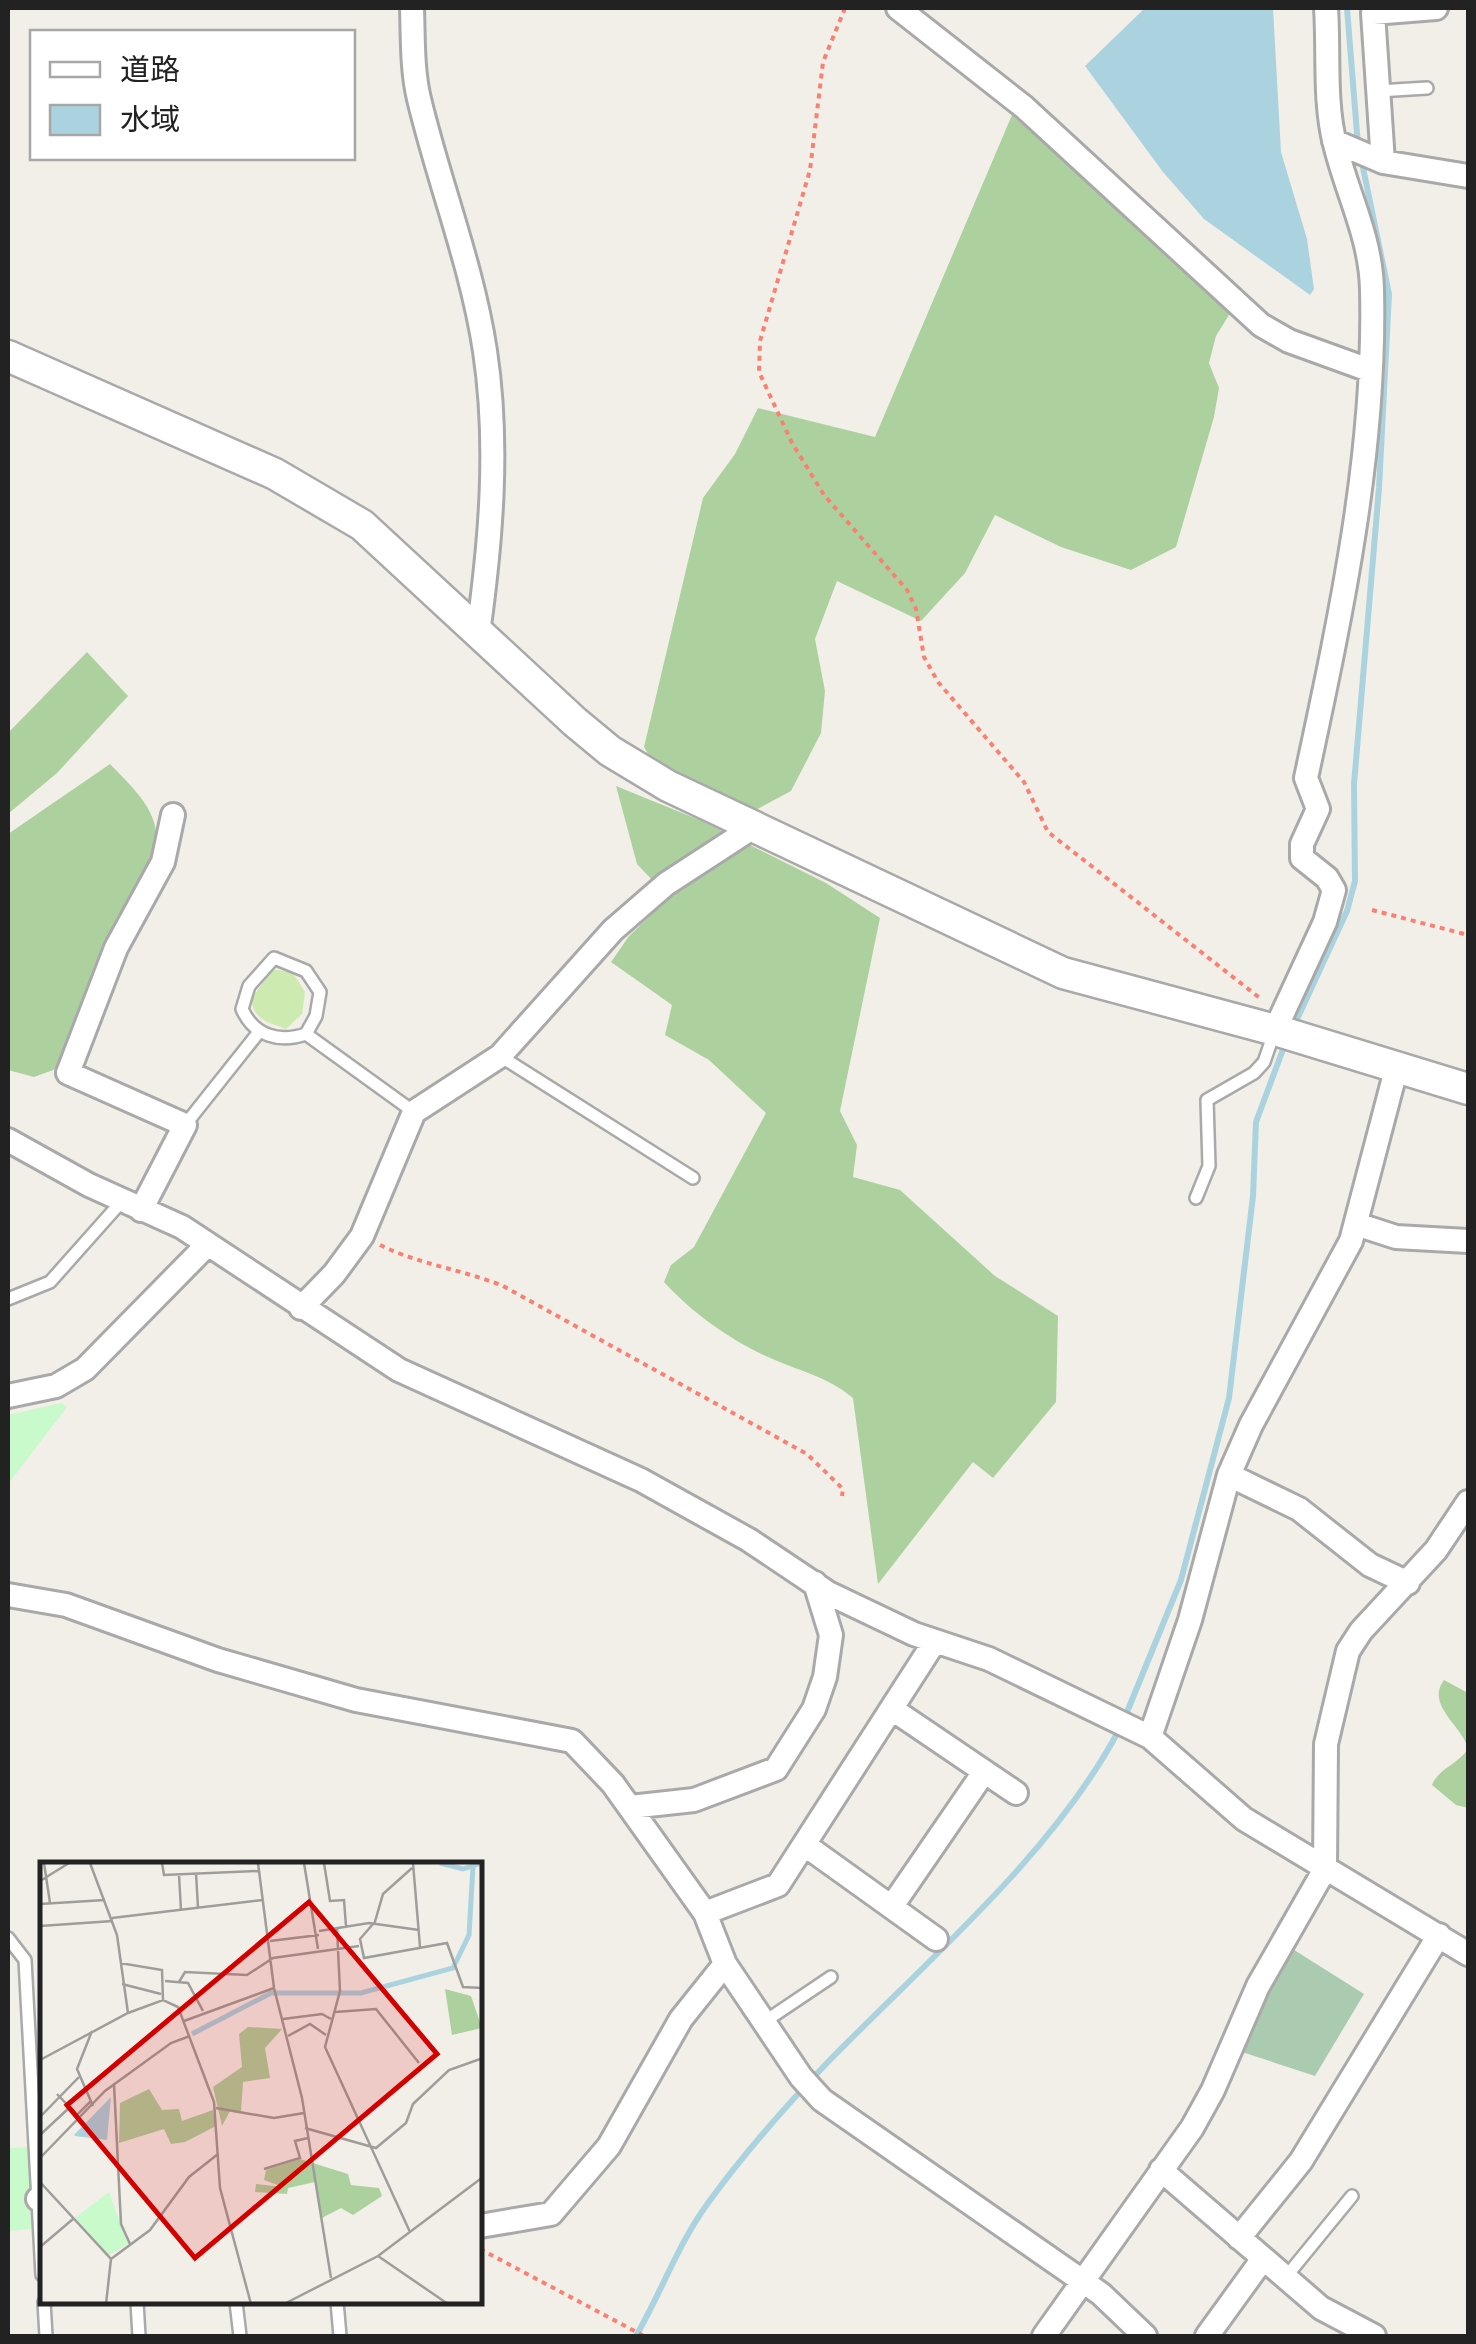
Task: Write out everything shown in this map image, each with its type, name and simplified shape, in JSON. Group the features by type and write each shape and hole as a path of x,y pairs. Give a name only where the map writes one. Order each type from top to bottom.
{"street":[{"path":"412,8 418,96 472,290 494,426 486,576 478,633"},
{"path":"898,8 1024,108 1261,324 1289,342 1370,370"},
{"path":"1286,1029 1334,890 1327,878 1302,858 1302,844 1318,809 1306,778 1348,586 1370,370 1372,288 1364,230 1340,144 1326,8"},
{"path":"1380,161 1373,12 1436,8"},
{"path":"1340,144 1380,161 1468,176"},
{"path":"8,356 304,491 362,525 610,751 668,786 1064,974 1286,1029 1468,1089"},
{"path":"132,1206 184,1124 68,1074 116,948 162,862 173,814"},
{"path":"300,1308 334,1274 362,1236 414,1112 500,1056 613,930 666,884 752,828"},
{"path":"1145,1734 1190,1620 1229,1475 1251,1425 1319,1306 1356,1224 1396,1066"},
{"path":"8,1140 208,1244 399,1370 640,1480 828,1593 936,1641 989,1659 1145,1734 1244,1819 1468,1954"},
{"path":"1356,1224 1396,1237 1468,1241"},
{"path":"8,1396 56,1386 85,1370 208,1244"},
{"path":"1229,1475 1300,1509 1370,1566 1408,1583"},
{"path":"1044,2336 1084,2284 1214,2090 1258,1986 1325,1870 1326,1744 1348,1651 1360,1631 1408,1583 1468,1502"},
{"path":"630,1807 694,1800 776,1769 814,1709 825,1677 831,1635 815,1582"},
{"path":"8,1595 66,1606 218,1660 356,1700 564,1737 590,1756 630,1807 705,1913 726,1964 763,2022 801,2078 822,2100 1084,2284 1146,2336"},
{"path":"705,1913 778,1885 936,1641"},
{"path":"892,1709 1016,1793"},
{"path":"892,1906 984,1772"},
{"path":"804,1845 936,1939"},
{"path":"1239,2238 1302,2161 1440,1935"},
{"path":"482,2226 551,2214 609,2146 681,2019 726,1964"},
{"path":"1161,2170 1321,2308 1374,2336"},
{"path":"1207,2336 1262,2260"}],"lane":[{"path":"1378,91 1427,88"},
{"path":"306,1034 320,1004 315,980 295,963 274,958 242,1000 247,1020 259,1032 284,1039 306,1034 414,1112"},
{"path":"1196,1198 1209,1166 1207,1100 1254,1073 1286,1029"},
{"path":"184,1124 259,1032"},
{"path":"500,1056 693,1178"},
{"path":"8,1299 50,1282 132,1206"},
{"path":"8,1938 25,1960 40,2199"},
{"path":"763,2022 831,1977"},
{"path":"1284,2278 1352,2196"},
{"path":"44,2304 46,2336"},
{"path":"137,2304 140,2336"},
{"path":"236,2304 240,2336"},
{"path":"337,2304 340,2336"}],"path":[{"path":"846,8 824,62 804,199 760,341 759,372 772,404 824,495 908,590 916,609 924,658 938,682 1008,760 1035,799 1048,832 1286,1029"},
{"path":"1372,910 1468,935"},
{"path":"362,1236 416,1263 464,1272 504,1286 806,1454 843,1489 842,1496"},
{"path":"482,2250 644,2336"}],"green space":[{"path":"1012,115 1232,310 1216,336 1209,363 1219,388 1214,417 1176,547 1131,570 1061,547 995,515 965,573 921,621 837,581 815,639 825,691 821,733 791,791 752,812 659,772 644,747 703,498 735,454 758,408 875,437"},
{"path":"87,652 128,696 57,773 8,814 8,733"},
{"path":"110,764 137,792 155,826 156,843 146,879 100,961 56,1069 34,1077 8,1070 8,834"},
{"path":"616,786 702,821 826,883 880,918 840,1111 857,1145 853,1177 900,1190 995,1276 1058,1316 1056,1402 993,1478 973,1462 878,1584 853,1398 825,1380 760,1353 715,1327 664,1282 671,1265 694,1247 766,1113 709,1060 665,1035 672,1005 611,962 629,936 669,898 637,864"},
{"path":"273,969 293,973 305,992 302,1014 286,1029 258,1016 251,999"},
{"path":"61,1403 67,1407 8,1484 8,1415"},
{"path":"1444,1680 1468,1693 1468,1749 1442,1707 1439,1689"},
{"path":"1468,1749 1468,1808 1456,1805 1432,1785"},
{"path":"1291,1948 1364,1994 1315,2076 1239,2051"},
{"path":"28,2147 31,2229 8,2231 8,2148"}],"water":[{"path":"1145,8 1273,8 1281,152 1307,239 1314,289 1310,295 1204,219 1163,172 1085,66"}],"waterway":[{"path":"1347,8 1358,146"},
{"path":"1293,1028 1347,911 1355,881 1354,784 1379,488 1389,294 1361,158"},
{"path":"1125,1717 1181,1580 1229,1398 1253,1196 1256,1122 1285,1044"},
{"path":"636,2336 688,2235 735,2167 826,2064 1024,1863 1060,1819 1120,1728"}]}
